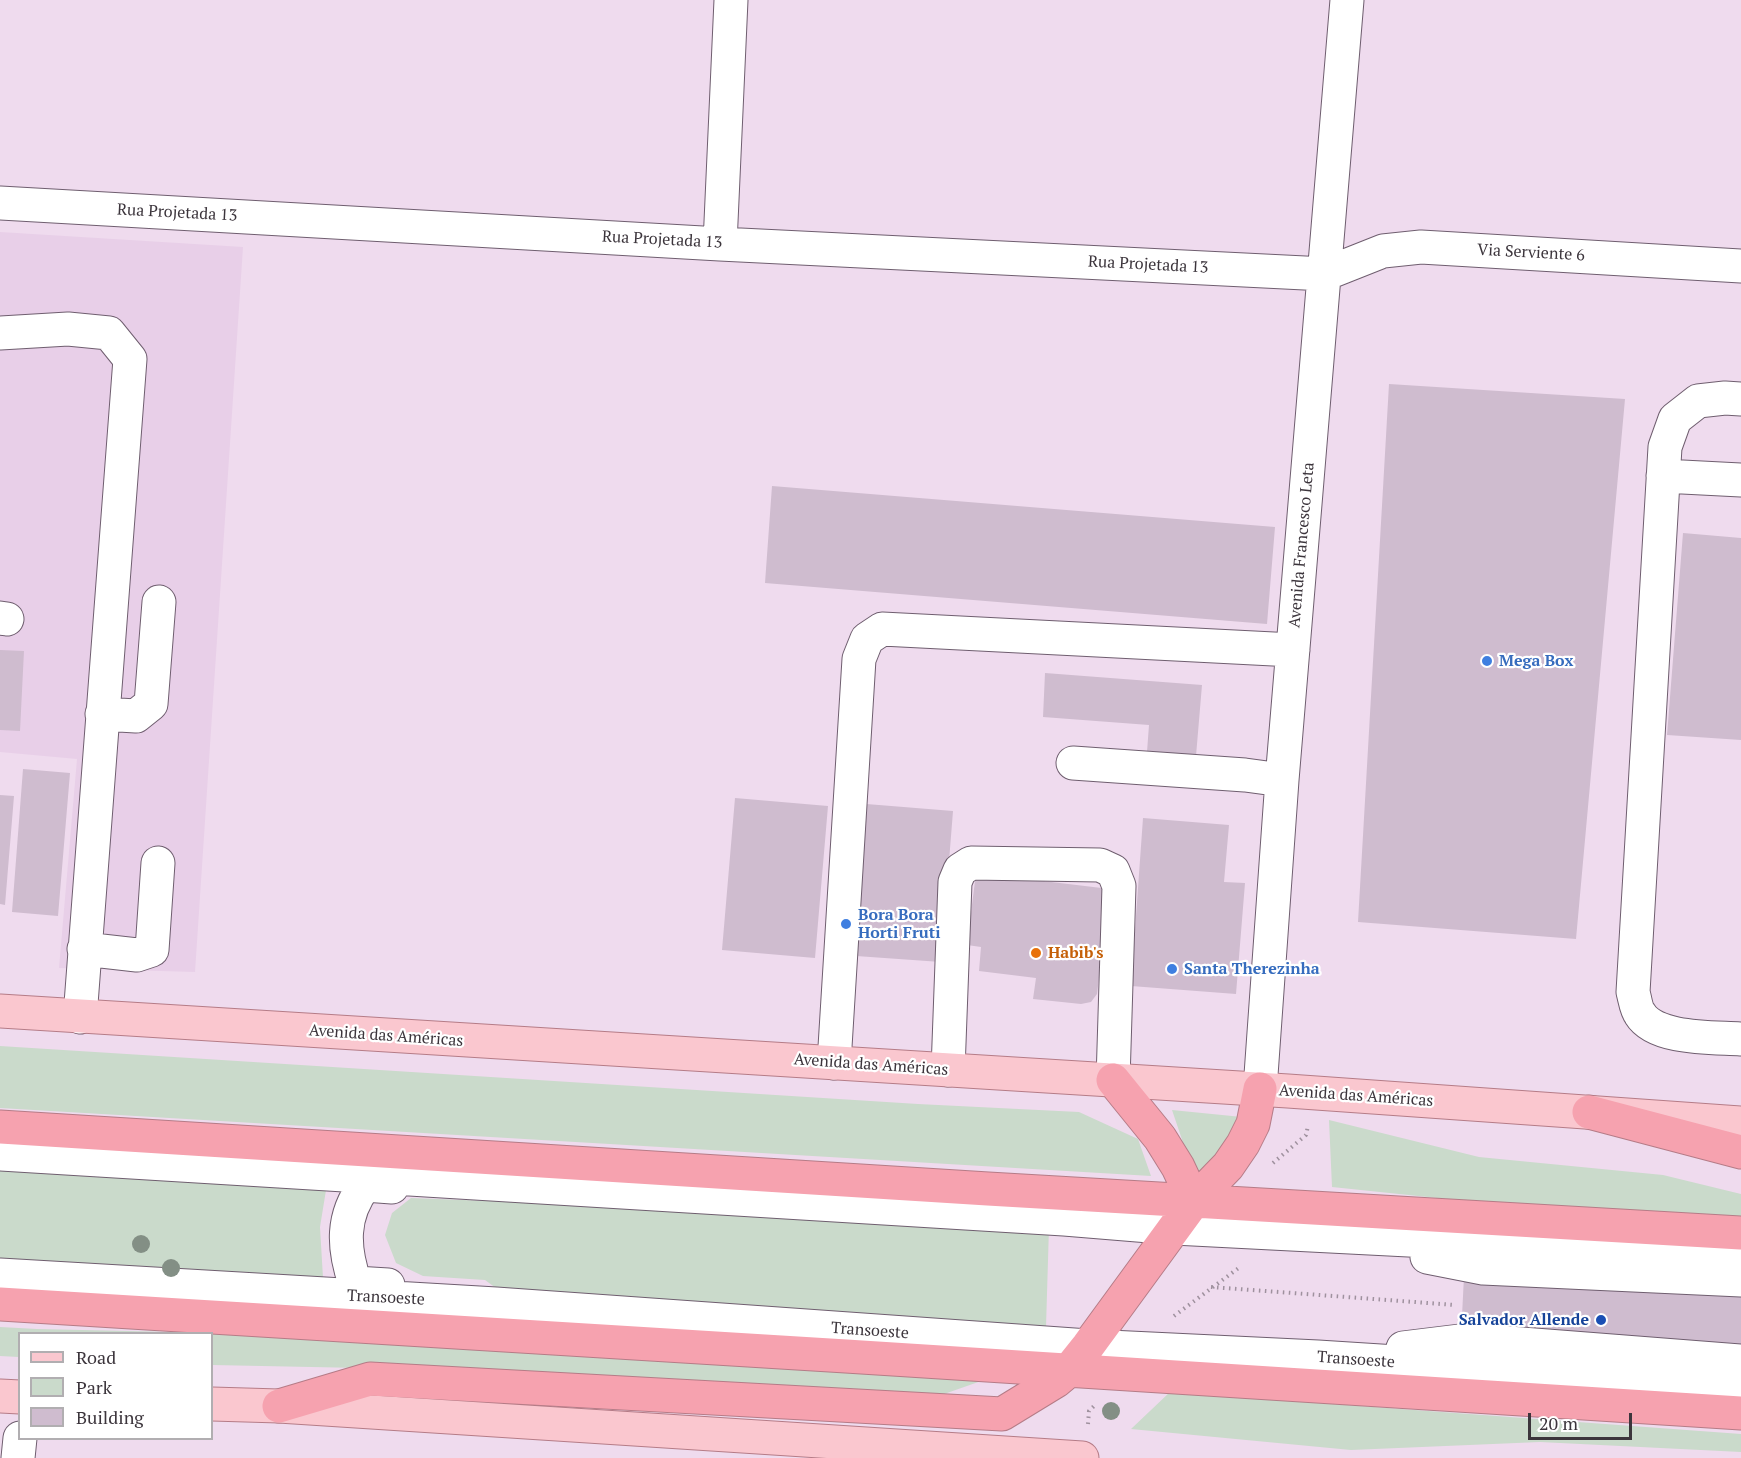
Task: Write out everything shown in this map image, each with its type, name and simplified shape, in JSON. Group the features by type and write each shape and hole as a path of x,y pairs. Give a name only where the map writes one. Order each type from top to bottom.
{"highway":[{"path":"1113,1080 1160,1138 1178,1167 1194,1202"},
{"path":"279,1407 370,1379 1002,1414 1035,1396 1068,1371 1088,1346 1174,1228 1194,1202 1228,1166 1243,1144 1253,1124 1260,1089"},
{"path":"1589,1112 1741,1152"},
{"path":"0,1127 1194,1202 1264,1218 1741,1233"},
{"path":"0,1304 1741,1413"}],"main road":[{"name":"Avenida das Américas","path":"0,1011 1260,1089 1741,1123"},
{"path":"0,1396 18,1397"},
{"path":"213,1404 1082,1458"}],"street":[{"path":"720,244 731,0"},
{"name":"Avenida Francesco Leta","path":"1260,1089 1282,780 1347,0"},
{"name":"Rua Projetada 13","path":"0,202 720,244 1325,274"},
{"name":"Via Serviente 6","path":"1325,274 1383,251 1421,247 1741,266"},
{"path":"0,333 68,329 109,333 130,359 80,1017"},
{"path":"1741,399 1698,401 1675,419 1665,447 1633,992 1640,1015 1658,1029 1682,1035 1741,1039"},
{"path":"1663,476 1741,480"},
{"path":"102,714 136,716 151,704 159,602"},
{"path":"834,1063 859,659 867,639 882,629 1293,650"},
{"path":"1073,763 1245,775 1282,780"},
{"path":"84,949 137,955 152,950 158,863"},
{"path":"948,1070 955,882 960,870 970,863 1100,865 1113,871 1119,886 1113,1080"},
{"path":"0,1154 1064,1219 1174,1228 1264,1218 1326,1235 1483,1268 1741,1280"},
{"path":"496,1304 483,1291 355,1283 347,1258 346,1236 349,1215 357,1195 365,1185 487,1192 506,1184"},
{"path":"1326,1235 1741,1257"},
{"name":"Transoeste","path":"0,1275 496,1304 1088,1346 1318,1357 1741,1384"},
{"path":"1318,1357 1471,1341 1741,1361"},
{"path":"18,1458 20,1440"}],"path":[{"path":"1156,1349 1157,1330 1210,1287 1260,1253 1271,1165 1306,1135 1312,1093"},
{"path":"1210,1287 1463,1305"}],"shaded area":[{"path":"0,232 243,247 195,972 59,968 77,759 0,752"}],"green space":[{"path":"0,1046 918,1104 1079,1112 1138,1139 1151,1176 0,1108"},
{"path":"1172,1110 1242,1117 1207,1176 1194,1175"},
{"path":"1329,1120 1479,1157 1663,1175 1741,1194 1741,1221 1581,1213 1332,1187"},
{"path":"0,1164 327,1184 320,1227 323,1278 0,1261"},
{"path":"508,1193 1049,1227 1046,1327 500,1291 485,1280 423,1276 396,1263 385,1235 392,1213 411,1198 491,1201"},
{"path":"0,1327 173,1332 18,1332 18,1357 0,1356"},
{"path":"213,1333 264,1334 750,1367 984,1380 930,1399 411,1369 213,1365"},
{"path":"1170,1392 1741,1434 1741,1452 1540,1442 1351,1450 1131,1429"}],"building":[{"name":"Mega Box","path":"1389,384 1625,399 1576,939 1358,922"},
{"path":"772,486 1275,527 1267,624 765,583"},
{"path":"1683,533 1741,538 1741,740 1667,735"},
{"path":"0,650 24,651 20,731 0,730"},
{"path":"1045,673 1202,685 1196,756 1147,752 1149,725 1043,717"},
{"path":"23,769 70,773 58,916 12,912"},
{"path":"0,795 14,796 5,905 0,904"},
{"path":"735,798 828,806 815,958 722,950"},
{"path":"854,803 953,811 941,962 842,955"},
{"path":"1143,818 1229,825 1224,882 1245,883 1236,994 1131,986"},
{"path":"976,873 1110,889 1097,994 1091,1002 1081,1004 1033,999 1036,978 979,971 981,947 967,945"},
{"name":"Salvador Allende","path":"1464,1276 1741,1292 1741,1352 1461,1336"}],"place":[{"name":"Mega Box","path":"1487,661"},
{"name":"Bora Bora Horti Fruti","path":"846,924"},
{"name":"Habib's","path":"1036,953"},
{"name":"Santa Therezinha","path":"1172,969"},
{"name":"Salvador Allende","path":"1601,1320"}]}
